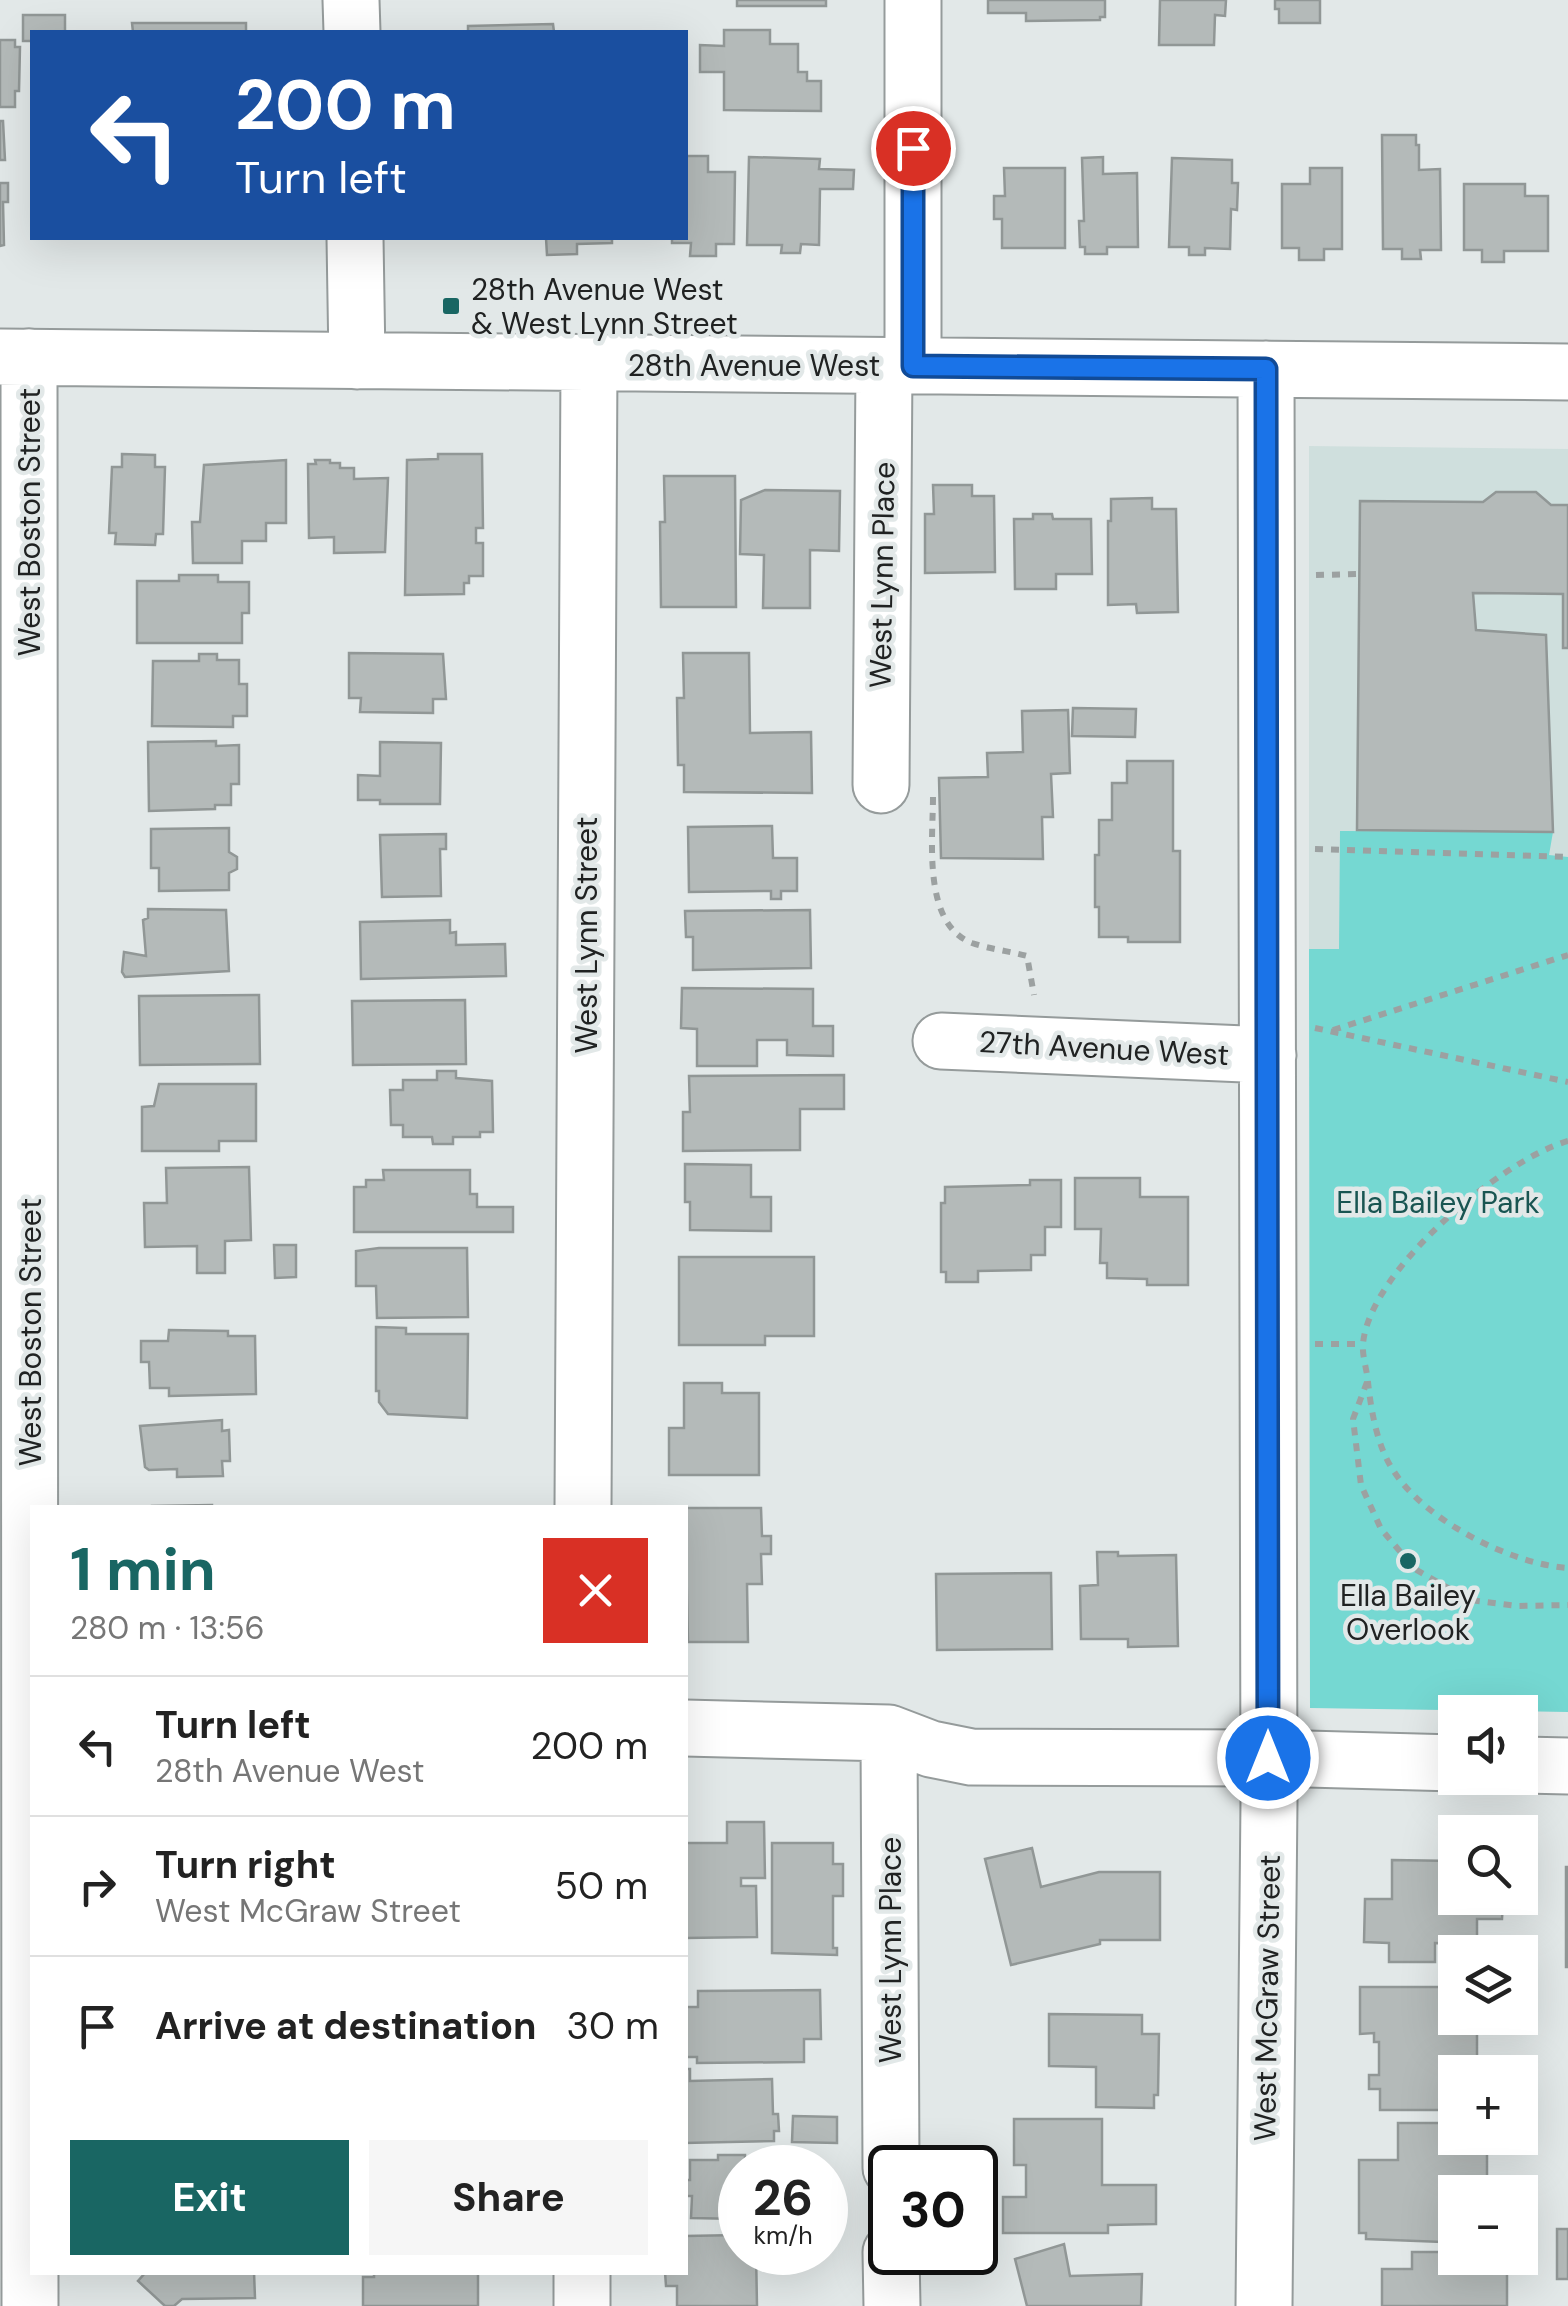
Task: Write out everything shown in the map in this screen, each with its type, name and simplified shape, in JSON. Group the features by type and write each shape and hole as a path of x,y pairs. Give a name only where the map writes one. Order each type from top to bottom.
{"street":[{"path":"351,0 352,30"},
{"path":"899,366 913,0"},
{"path":"355,240 357,361"},
{"name":"28th Avenue West","path":"14,357 1568,372"},
{"name":"West Boston Street","path":"14,357 21,1729 30,2306"},
{"name":"West Lynn Street","path":"583,1505 589,363"},
{"name":"West Lynn Place","path":"899,366 906,790"},
{"name":"West McGraw Street","path":"1264,2306 1268,1758 1286,1041 1266,369"},
{"name":"27th Avenue West","path":"940,1041 1286,1041"},
{"path":"688,1728 889,1733 930,1749 971,1757 1438,1763"},
{"name":"West Lynn Place","path":"889,1733 891,2145"},
{"path":"1538,1765 1568,1766"},
{"path":"582,2275 582,2306"},
{"path":"891,2275 892,2306"}],"path":[{"path":"1302,575 1359,574"},
{"path":"906,790 945,920 968,942 1027,956"},
{"path":"1340,848 1568,856"},
{"path":"1286,1041 1568,956"},
{"path":"1332,1030 1568,1082"},
{"path":"1568,1141 1482,1188 1422,1242 1378,1295 1363,1344 1371,1410 1392,1470 1438,1517 1506,1555 1568,1568"},
{"path":"1304,1344 1363,1344"},
{"path":"1368,1380 1353,1419 1361,1485 1381,1529 1415,1570 1470,1600 1517,1606 1568,1605"}],"shaded area":[{"path":"1309,446 1568,449 1568,954 1309,949"}],"green space":[{"name":"Ella Bailey Park","path":"1340,831 1553,832 1549,855 1568,857 1568,1712 1538,1712 1538,1695 1438,1695 1438,1710 1310,1708 1309,949 1339,949"}],"building":[{"path":"737,0 826,0 826,6 737,6"},
{"path":"988,0 1105,0 1105,17 1026,21 1026,13 988,13"},
{"path":"1160,0 1226,0 1225,16 1215,15 1214,45 1159,45"},
{"path":"1275,0 1320,0 1320,23 1279,23"},
{"path":"23,15 65,15 65,30 30,30 30,41 23,41"},
{"path":"132,23 246,23 246,30 133,30"},
{"path":"553,24 554,30 468,30 468,26"},
{"path":"724,30 770,30 770,44 798,44 798,72 807,72 807,81 821,81 821,111 724,110 724,72 700,72 700,45 724,46"},
{"path":"0,40 15,40 15,47 20,47 15,107 0,107"},
{"path":"3,121 5,160 0,160"},
{"path":"1382,135 1416,135 1419,170 1440,169 1441,250 1420,250 1421,259 1402,259 1402,249 1383,249"},
{"path":"688,156 708,156 708,172 735,172 734,244 716,244 716,256 690,256 691,243 672,243 688,240"},
{"path":"749,157 820,159 819,169 854,170 853,189 820,189 819,245 801,244 800,253 781,253 782,245 747,245"},
{"path":"1103,157 1103,174 1137,173 1138,247 1107,247 1107,254 1085,254 1085,247 1080,247 1079,221 1084,221 1082,158"},
{"path":"1172,158 1232,160 1232,183 1238,183 1237,210 1231,209 1230,249 1205,248 1205,255 1189,255 1189,247 1169,247"},
{"path":"1004,168 1065,168 1065,248 1002,248 1002,219 994,219 994,196 1005,196"},
{"path":"1310,168 1342,168 1342,249 1324,249 1324,260 1299,260 1299,248 1282,248 1282,184 1310,184"},
{"path":"0,183 8,183 8,202 3,202 4,245 0,246"},
{"path":"1464,184 1525,184 1525,196 1548,196 1548,251 1504,251 1504,262 1482,262 1482,250 1464,250"},
{"path":"546,240 612,240 577,244 577,254 547,255"},
{"path":"122,454 155,455 155,467 165,467 163,534 156,534 155,545 115,544 116,533 109,533 112,467 122,467"},
{"path":"438,454 482,454 483,528 476,528 476,543 483,543 483,576 469,576 464,594 405,595 407,460 438,459"},
{"path":"286,460 286,523 266,523 266,541 242,541 242,563 193,563 192,522 200,522 204,465"},
{"path":"315,460 330,460 340,463 340,468 354,468 354,479 388,478 385,552 334,553 334,537 309,538 308,464 316,464"},
{"path":"664,476 735,476 736,607 661,607"},
{"path":"933,485 972,485 972,496 994,496 995,572 925,573 925,514 934,514"},
{"path":"765,490 840,491 839,551 810,550 810,608 763,608 764,555 740,554 741,500"},
{"path":"1496,492 1536,492 1551,505 1568,505 1568,648 1563,648 1563,594 1473,593 1476,630 1546,635 1553,832 1357,830 1360,501 1483,502"},
{"path":"1152,498 1152,509 1176,509 1178,612 1137,613 1136,604 1108,605 1111,499"},
{"path":"1033,514 1052,514 1053,519 1091,519 1092,574 1056,574 1056,589 1015,589 1014,519 1033,519"},
{"path":"179,575 218,575 218,582 249,582 249,613 242,613 242,643 137,643 137,581 179,581"},
{"path":"349,653 443,654 446,699 433,699 433,713 360,712 361,698 349,698"},
{"path":"683,653 749,653 750,733 811,732 812,793 684,792 684,765 678,765 677,698 684,698"},
{"path":"199,654 217,654 217,660 239,660 239,684 247,684 247,716 233,716 233,727 152,726 153,661 199,661"},
{"path":"1073,708 1136,709 1135,737 1072,736"},
{"path":"1068,710 1070,773 1051,774 1053,817 1042,817 1043,859 941,858 939,778 988,777 987,753 1023,752 1022,711"},
{"path":"216,741 216,746 239,745 239,784 231,784 231,805 149,811 148,742"},
{"path":"380,742 441,743 440,804 358,800 358,775 380,776"},
{"path":"1127,761 1173,761 1173,851 1180,851 1180,942 1128,942 1128,937 1099,937 1095,855 1099,855 1099,820 1112,820 1112,783 1127,783"},
{"path":"772,826 773,858 797,858 797,891 781,891 781,899 771,899 771,891 689,892 688,827"},
{"path":"229,828 229,852 237,857 237,869 229,873 229,890 159,891 159,868 151,868 151,829"},
{"path":"446,834 446,849 440,849 441,896 382,897 380,835"},
{"path":"148,909 226,910 229,971 125,977 124,952 146,956 143,920 148,918"},
{"path":"810,910 811,968 693,970 693,937 686,937 685,911"},
{"path":"450,920 450,933 456,932 456,945 505,944 506,976 361,979 360,922"},
{"path":"682,988 813,989 813,1026 833,1026 833,1056 787,1055 787,1040 757,1040 757,1066 697,1066 697,1029 681,1028"},
{"path":"259,995 260,1064 140,1065 139,996"},
{"path":"465,1000 466,1064 353,1065 352,1001"},
{"path":"437,1071 456,1071 456,1078 492,1081 493,1132 480,1132 480,1137 453,1137 453,1144 433,1144 432,1137 403,1137 403,1125 391,1125 390,1090 403,1090 403,1080 437,1080"},
{"path":"844,1075 844,1109 800,1109 800,1150 683,1151 683,1112 690,1112 689,1076"},
{"path":"159,1084 256,1084 256,1141 219,1141 219,1151 142,1151 142,1107 154,1106"},
{"path":"685,1164 751,1165 751,1197 771,1197 771,1231 690,1230"},
{"path":"249,1167 251,1240 225,1241 225,1273 197,1273 197,1246 145,1247 144,1203 167,1203 166,1168"},
{"path":"383,1170 470,1170 470,1194 477,1194 477,1207 513,1207 513,1232 354,1232 354,1187 366,1187 366,1180 384,1180"},
{"path":"1075,1178 1140,1178 1140,1197 1188,1197 1188,1285 1147,1285 1147,1279 1107,1278 1107,1263 1100,1263 1101,1229 1075,1229"},
{"path":"1030,1180 1061,1180 1061,1227 1045,1227 1045,1255 1031,1255 1031,1270 978,1271 978,1282 946,1282 946,1272 941,1272 941,1203 945,1203 945,1187 1030,1185"},
{"path":"274,1245 296,1245 296,1277 275,1278"},
{"path":"467,1248 468,1317 377,1318 376,1286 356,1286 356,1251"},
{"path":"679,1257 814,1257 814,1336 765,1336 765,1345 679,1345"},
{"path":"376,1327 406,1328 406,1334 468,1334 467,1418 388,1414 376,1391"},
{"path":"169,1330 228,1331 228,1336 255,1336 256,1394 169,1396 169,1388 150,1388 149,1362 141,1362 141,1341 168,1341"},
{"path":"684,1383 722,1383 722,1393 759,1393 759,1475 669,1475 669,1428 684,1428"},
{"path":"222,1420 222,1431 229,1430 230,1461 222,1461 223,1476 177,1477 177,1469 145,1467 140,1426"},
{"path":"688,1508 761,1508 762,1536 771,1536 771,1554 761,1554 762,1584 747,1584 748,1642 688,1642"},
{"path":"1097,1552 1118,1552 1118,1556 1176,1555 1178,1646 1128,1647 1128,1639 1081,1639 1080,1586 1098,1585"},
{"path":"1051,1573 1052,1649 937,1650 936,1574"},
{"path":"727,1822 764,1822 765,1878 741,1878 741,1886 756,1886 757,1937 688,1938 688,1843 727,1843"},
{"path":"772,1843 833,1843 833,1864 843,1864 843,1896 833,1896 833,1948 837,1948 837,1955 772,1953"},
{"path":"1032,1848 1041,1887 1099,1872 1160,1872 1160,1940 1100,1940 1100,1944 1011,1965 985,1859"},
{"path":"1392,1860 1438,1861 1438,1915 1502,1915 1502,1919 1477,1919 1477,1935 1438,1935 1435,1962 1389,1962 1389,1943 1364,1942 1365,1899 1392,1899"},
{"path":"1568,1867 1568,1967 1566,1967"},
{"path":"1360,1987 1438,1987 1438,2035 1477,2035 1477,2055 1438,2055 1438,2110 1380,2110 1380,2089 1369,2089 1369,2075 1379,2075 1379,2042 1374,2042 1374,2033 1360,2034"},
{"path":"820,1990 821,2039 804,2039 804,2062 697,2063 697,2057 688,2057 688,2007 698,2007 698,1991"},
{"path":"1049,2014 1142,2015 1142,2034 1159,2034 1158,2095 1154,2095 1154,2108 1096,2107 1096,2067 1049,2066"},
{"path":"688,2069 690,2081 772,2079 773,2114 778,2114 779,2131 774,2131 774,2141 688,2143"},
{"path":"793,2116 837,2117 837,2143 792,2142"},
{"path":"1014,2119 1102,2119 1102,2185 1156,2185 1156,2224 1108,2225 1108,2233 1003,2233 1003,2197 1026,2197 1026,2165 1014,2165"},
{"path":"1398,2123 1438,2123 1438,2155 1487,2155 1487,2175 1438,2175 1438,2242 1366,2239 1366,2233 1359,2233 1359,2160 1398,2160"},
{"path":"690,2160 718,2160 718,2219 691,2218"},
{"path":"1557,2229 1568,2229 1568,2279 1557,2279"},
{"path":"718,2235 718,2275 756,2275 757,2306 677,2306 677,2286 666,2286 665,2275 688,2275 688,2236"},
{"path":"1064,2244 1070,2276 1142,2274 1141,2306 1027,2306 1015,2259"},
{"path":"1412,2252 1438,2252 1438,2275 1507,2275 1507,2306 1382,2306 1382,2269 1412,2269"},
{"path":"143,2275 254,2275 255,2298 182,2299 174,2306 165,2306 138,2281"},
{"path":"478,2275 478,2306 363,2306 363,2277"}],"place":[{"name":"28th Avenue West & West Lynn Street","path":"451,306"},
{"name":"Ella Bailey Overlook","path":"1408,1561"}],"route":[{"path":"913,148 913,366 1266,369 1268,1758"}]}
